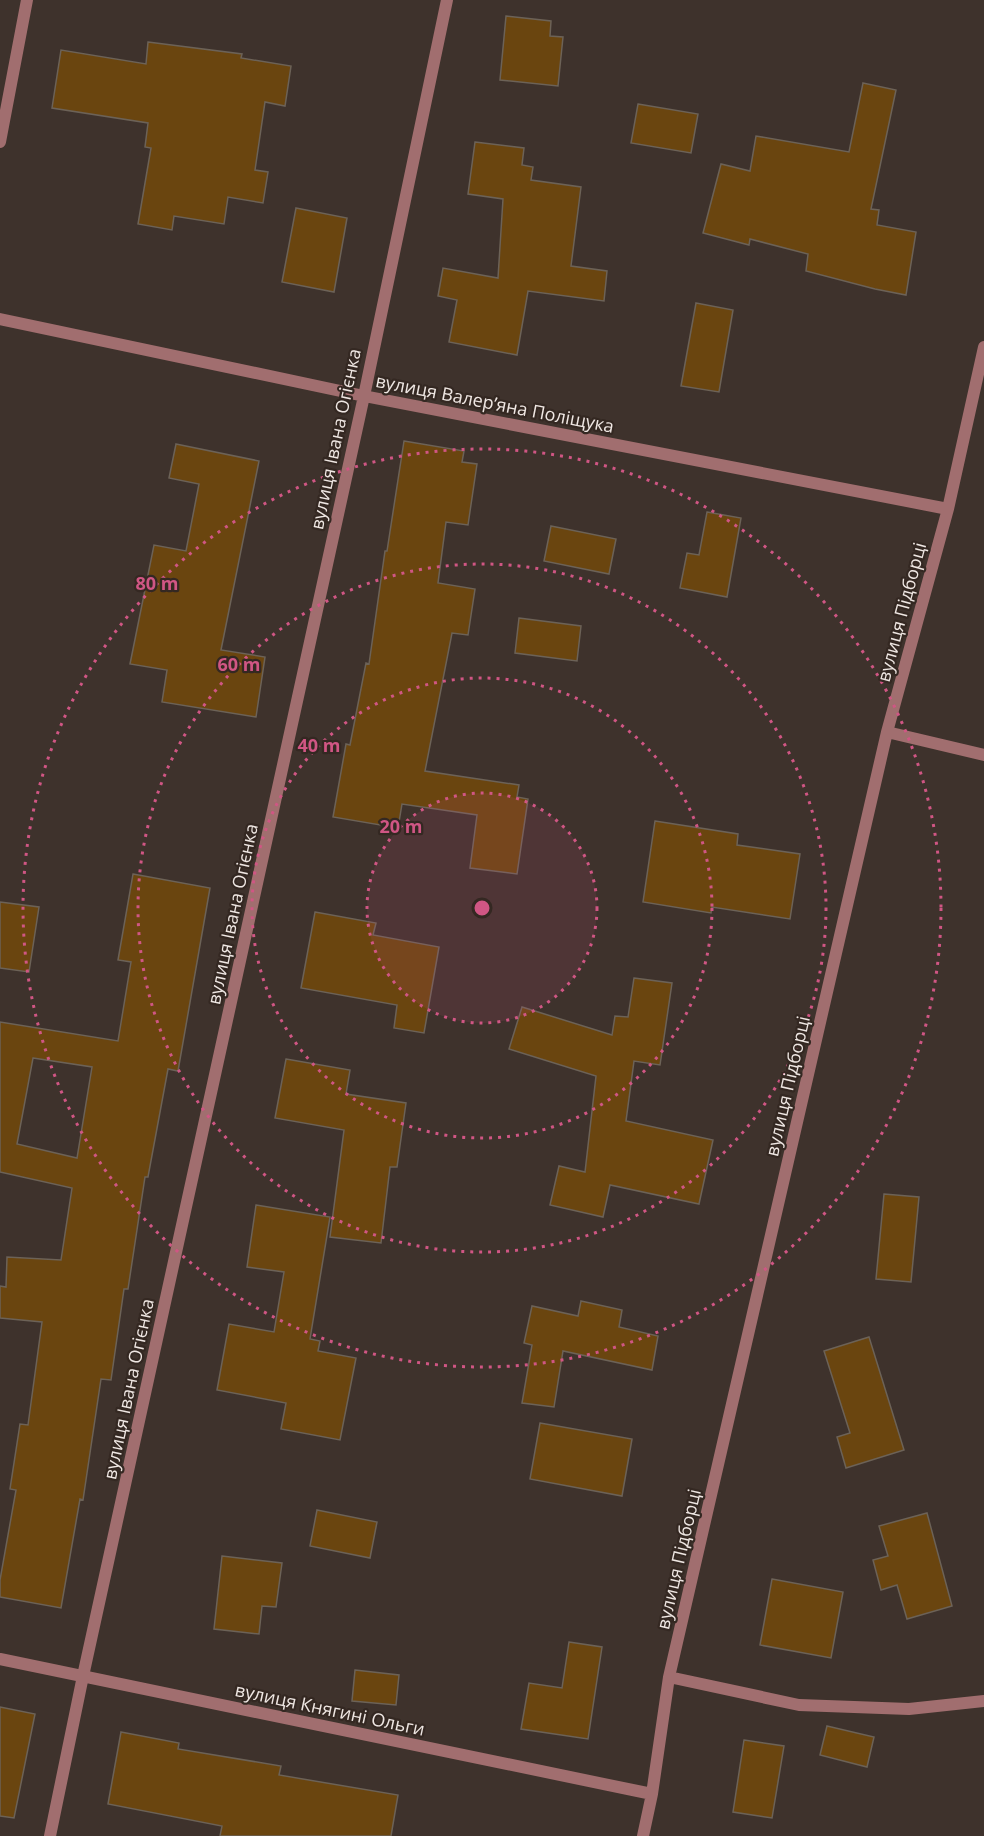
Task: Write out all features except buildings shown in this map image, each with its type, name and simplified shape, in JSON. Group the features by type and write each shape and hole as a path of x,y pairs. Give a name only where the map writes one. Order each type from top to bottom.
{"street":[{"path":"0,142 27,0"},
{"name":"вулиця Івана Огієнка","path":"50,1836 83,1676 364,396 447,0"},
{"name":"вулиця Валерʼяна Поліщука","path":"0,319 364,396 948,509"},
{"name":"вулиця Підборці","path":"643,1836 652,1794 669,1677 887,732 948,509 984,347"},
{"path":"887,732 984,755"},
{"name":"вулиця Княгині Ольги","path":"0,1659 652,1794"},
{"path":"669,1677 799,1705 909,1709 984,1701"}]}
